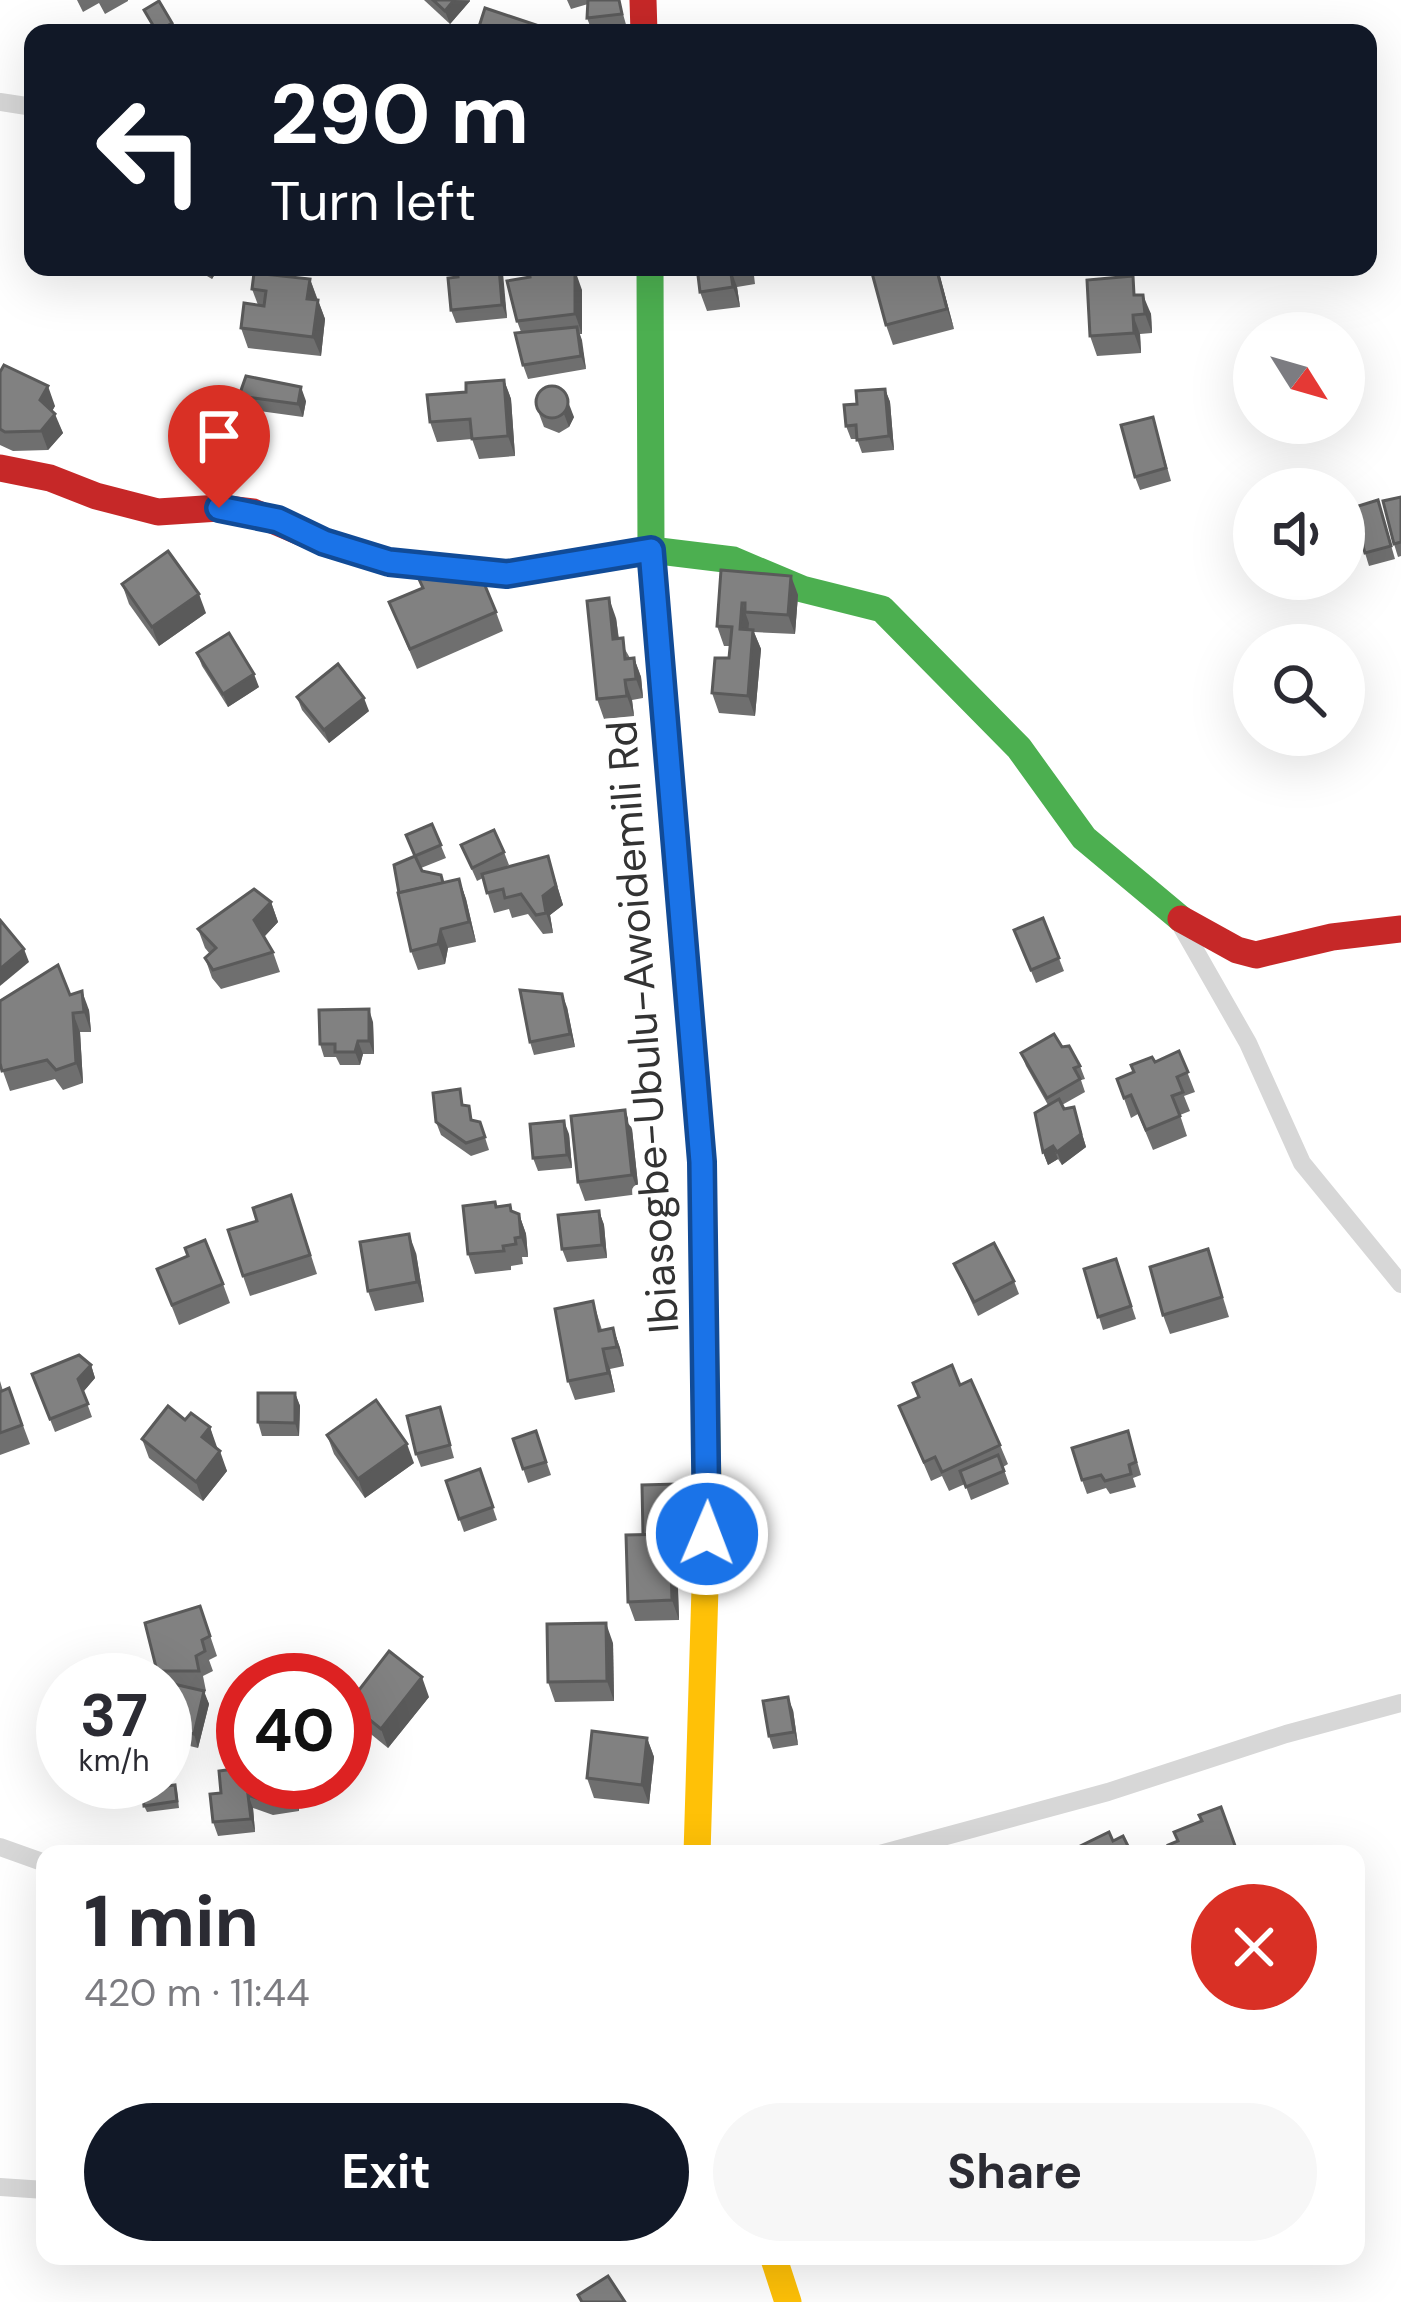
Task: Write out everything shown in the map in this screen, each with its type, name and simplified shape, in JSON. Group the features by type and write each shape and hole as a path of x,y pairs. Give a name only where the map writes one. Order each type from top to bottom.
{"street":[{"name":"Ibiasogbe-Ubulu-Awoidemili Rd","path":"650,276 651,550 702,1162 708,1488 697,1845"},
{"path":"0,468 50,478 158,512 219,508 253,512 324,542 389,562 507,574 651,550 733,560 802,589 882,608 1019,748 1084,838 1175,916 1237,950 1256,955 1331,937 1401,929"},
{"path":"1175,916 1248,1043 1301,1162 1401,1284"},
{"path":"1208,970 1219,952 1237,950"},
{"path":"913,1845 1401,1703"},
{"path":"0,1847 36,1860"},
{"path":"0,2187 36,2189"},
{"path":"775,2265 788,2302"}],"building":[{"path":"433,0 454,0 445,11"},
{"path":"588,0 619,0 622,14 587,18"},
{"path":"159,1 172,23 152,24 144,10"},
{"path":"485,8 533,24 480,24"},
{"path":"254,276 310,279 307,299 318,300 313,337 241,328 244,303 264,306 266,291 252,289"},
{"path":"500,276 502,305 451,310 448,278"},
{"path":"575,276 575,314 517,321 507,281"},
{"path":"698,276 731,276 733,287 700,292"},
{"path":"873,276 938,276 947,309 886,325"},
{"path":"1133,276 1134,295 1143,295 1145,314 1133,315 1134,333 1090,336 1087,280"},
{"path":"577,327 581,356 523,365 515,333"},
{"path":"4,365 48,386 40,400 55,414 41,431 0,429"},
{"path":"246,376 301,387 298,404 239,396"},
{"path":"504,380 508,436 472,439 470,419 430,422 427,395 466,392 466,383"},
{"path":"552,386 564,390 568,402 564,414 552,418 540,414 536,402 540,390"},
{"path":"885,389 889,436 857,440 856,425 846,426 844,405 857,404 856,391"},
{"path":"1153,417 1166,468 1135,477 1121,425"},
{"path":"1401,497 1401,542 1394,544 1383,501"},
{"path":"1378,500 1391,546 1365,553 1365,504"},
{"path":"168,551 199,594 152,627 122,584"},
{"path":"476,564 496,612 410,649 389,602 423,588 419,579 439,571 443,579"},
{"path":"721,570 791,576 788,615 745,612 742,603 740,629 753,630 748,696 712,693 715,658 729,658 732,627 717,626"},
{"path":"609,598 613,639 623,638 625,659 634,658 636,679 625,680 627,696 597,699 587,601"},
{"path":"229,633 254,674 223,694 197,653"},
{"path":"338,664 364,698 324,730 297,697"},
{"path":"432,824 441,845 415,856 406,835"},
{"path":"494,830 504,852 472,868 461,845"},
{"path":"415,856 422,871 441,875 443,883 399,893 394,865"},
{"path":"548,856 556,886 543,896 546,913 536,915 521,894 505,898 503,889 487,893 482,874"},
{"path":"459,879 469,922 441,929 438,944 411,951 398,893"},
{"path":"254,889 271,902 254,920 273,952 213,970 205,958 216,948 198,929"},
{"path":"1043,918 1059,958 1031,970 1014,930"},
{"path":"0,920 24,949 0,969"},
{"path":"58,965 70,995 82,991 84,1012 73,1013 76,1063 56,1070 47,1060 2,1071 0,1001"},
{"path":"520,990 562,994 570,1034 530,1042"},
{"path":"369,1009 369,1041 358,1041 355,1052 335,1052 335,1044 320,1044 319,1010"},
{"path":"1054,1034 1062,1047 1069,1046 1080,1066 1074,1068 1080,1079 1047,1098 1021,1053"},
{"path":"1179,1051 1188,1072 1177,1077 1183,1092 1172,1096 1180,1116 1146,1130 1131,1095 1124,1098 1117,1079 1134,1072 1131,1065 1152,1057 1155,1062"},
{"path":"460,1089 462,1105 469,1106 471,1120 480,1122 485,1137 466,1143 436,1122 433,1093"},
{"path":"1059,1099 1064,1109 1074,1107 1081,1134 1057,1152 1053,1146 1043,1152 1035,1113"},
{"path":"625,1110 632,1175 578,1182 571,1116"},
{"path":"564,1121 567,1155 533,1158 530,1124"},
{"path":"291,1195 310,1255 243,1276 228,1230 257,1221 253,1208"},
{"path":"495,1202 496,1207 510,1205 519,1214 521,1237 515,1238 516,1244 503,1246 504,1251 468,1254 463,1206"},
{"path":"599,1211 602,1245 562,1249 558,1215"},
{"path":"409,1234 417,1282 368,1291 360,1242"},
{"path":"205,1240 223,1284 172,1305 157,1269 188,1256 185,1248"},
{"path":"994,1243 1014,1281 974,1302 954,1264"},
{"path":"1208,1249 1222,1297 1163,1315 1150,1267"},
{"path":"1116,1259 1131,1306 1098,1317 1084,1269"},
{"path":"593,1301 599,1331 613,1328 617,1347 603,1349 608,1373 568,1381 555,1309"},
{"path":"79,1355 91,1365 78,1379 88,1404 50,1419 32,1374"},
{"path":"952,1365 960,1385 971,1380 1000,1445 942,1472 935,1457 924,1462 899,1406 919,1397 913,1383"},
{"path":"9,1388 22,1425 0,1433 0,1392"},
{"path":"258,1393 295,1393 295,1423 258,1422"},
{"path":"376,1400 407,1444 358,1479 327,1435"},
{"path":"168,1406 185,1420 191,1413 210,1427 202,1437 220,1451 196,1482 142,1439"},
{"path":"440,1407 450,1445 416,1454 407,1416"},
{"path":"536,1431 546,1462 523,1469 513,1439"},
{"path":"1128,1431 1136,1462 1129,1465 1131,1474 1105,1481 1101,1475 1082,1480 1072,1448"},
{"path":"998,1455 1004,1471 966,1487 960,1471"},
{"path":"480,1469 493,1507 459,1519 446,1481"},
{"path":"677,1484 677,1492 670,1496 671,1536 643,1535 642,1485"},
{"path":"670,1534 672,1600 628,1602 626,1535"},
{"path":"200,1606 210,1636 202,1640 205,1651 196,1656 199,1671 192,1671 192,1653 152,1653 145,1623"},
{"path":"606,1623 607,1681 548,1682 547,1624"},
{"path":"389,1651 422,1677 381,1729 372,1722 372,1673"},
{"path":"192,1688 204,1691 192,1734"},
{"path":"788,1697 794,1732 769,1736 763,1701"},
{"path":"592,1731 647,1738 642,1785 587,1778"},
{"path":"216,1793 216,1809 250,1809 251,1819 213,1822 210,1794"},
{"path":"1221,1807 1235,1845 1168,1845 1178,1841 1174,1832 1202,1821 1199,1815"},
{"path":"1109,1832 1113,1841 1123,1836 1128,1845 1082,1845"},
{"path":"608,2276 625,2302 582,2302 578,2295"}],"traffic: fast":[{"path":"650,276 651,550 681,913"},
{"path":"596,559 651,550 733,560 802,589 882,609 1019,748 1084,838 1181,919"}],"traffic: slow":[{"path":"681,913 702,1162 708,1488 697,1845"},
{"path":"776,2265 788,2302"}],"traffic: jam":[{"path":"643,0 644,24"},
{"path":"0,468 50,478 158,512 219,508 253,512 324,542 389,562 507,574 596,559"},
{"path":"1181,919 1237,950 1256,955 1332,937 1401,929"}],"route":[{"path":"219,508 253,512 324,542 389,562 507,574 651,550 702,1162 707,1534"}]}
